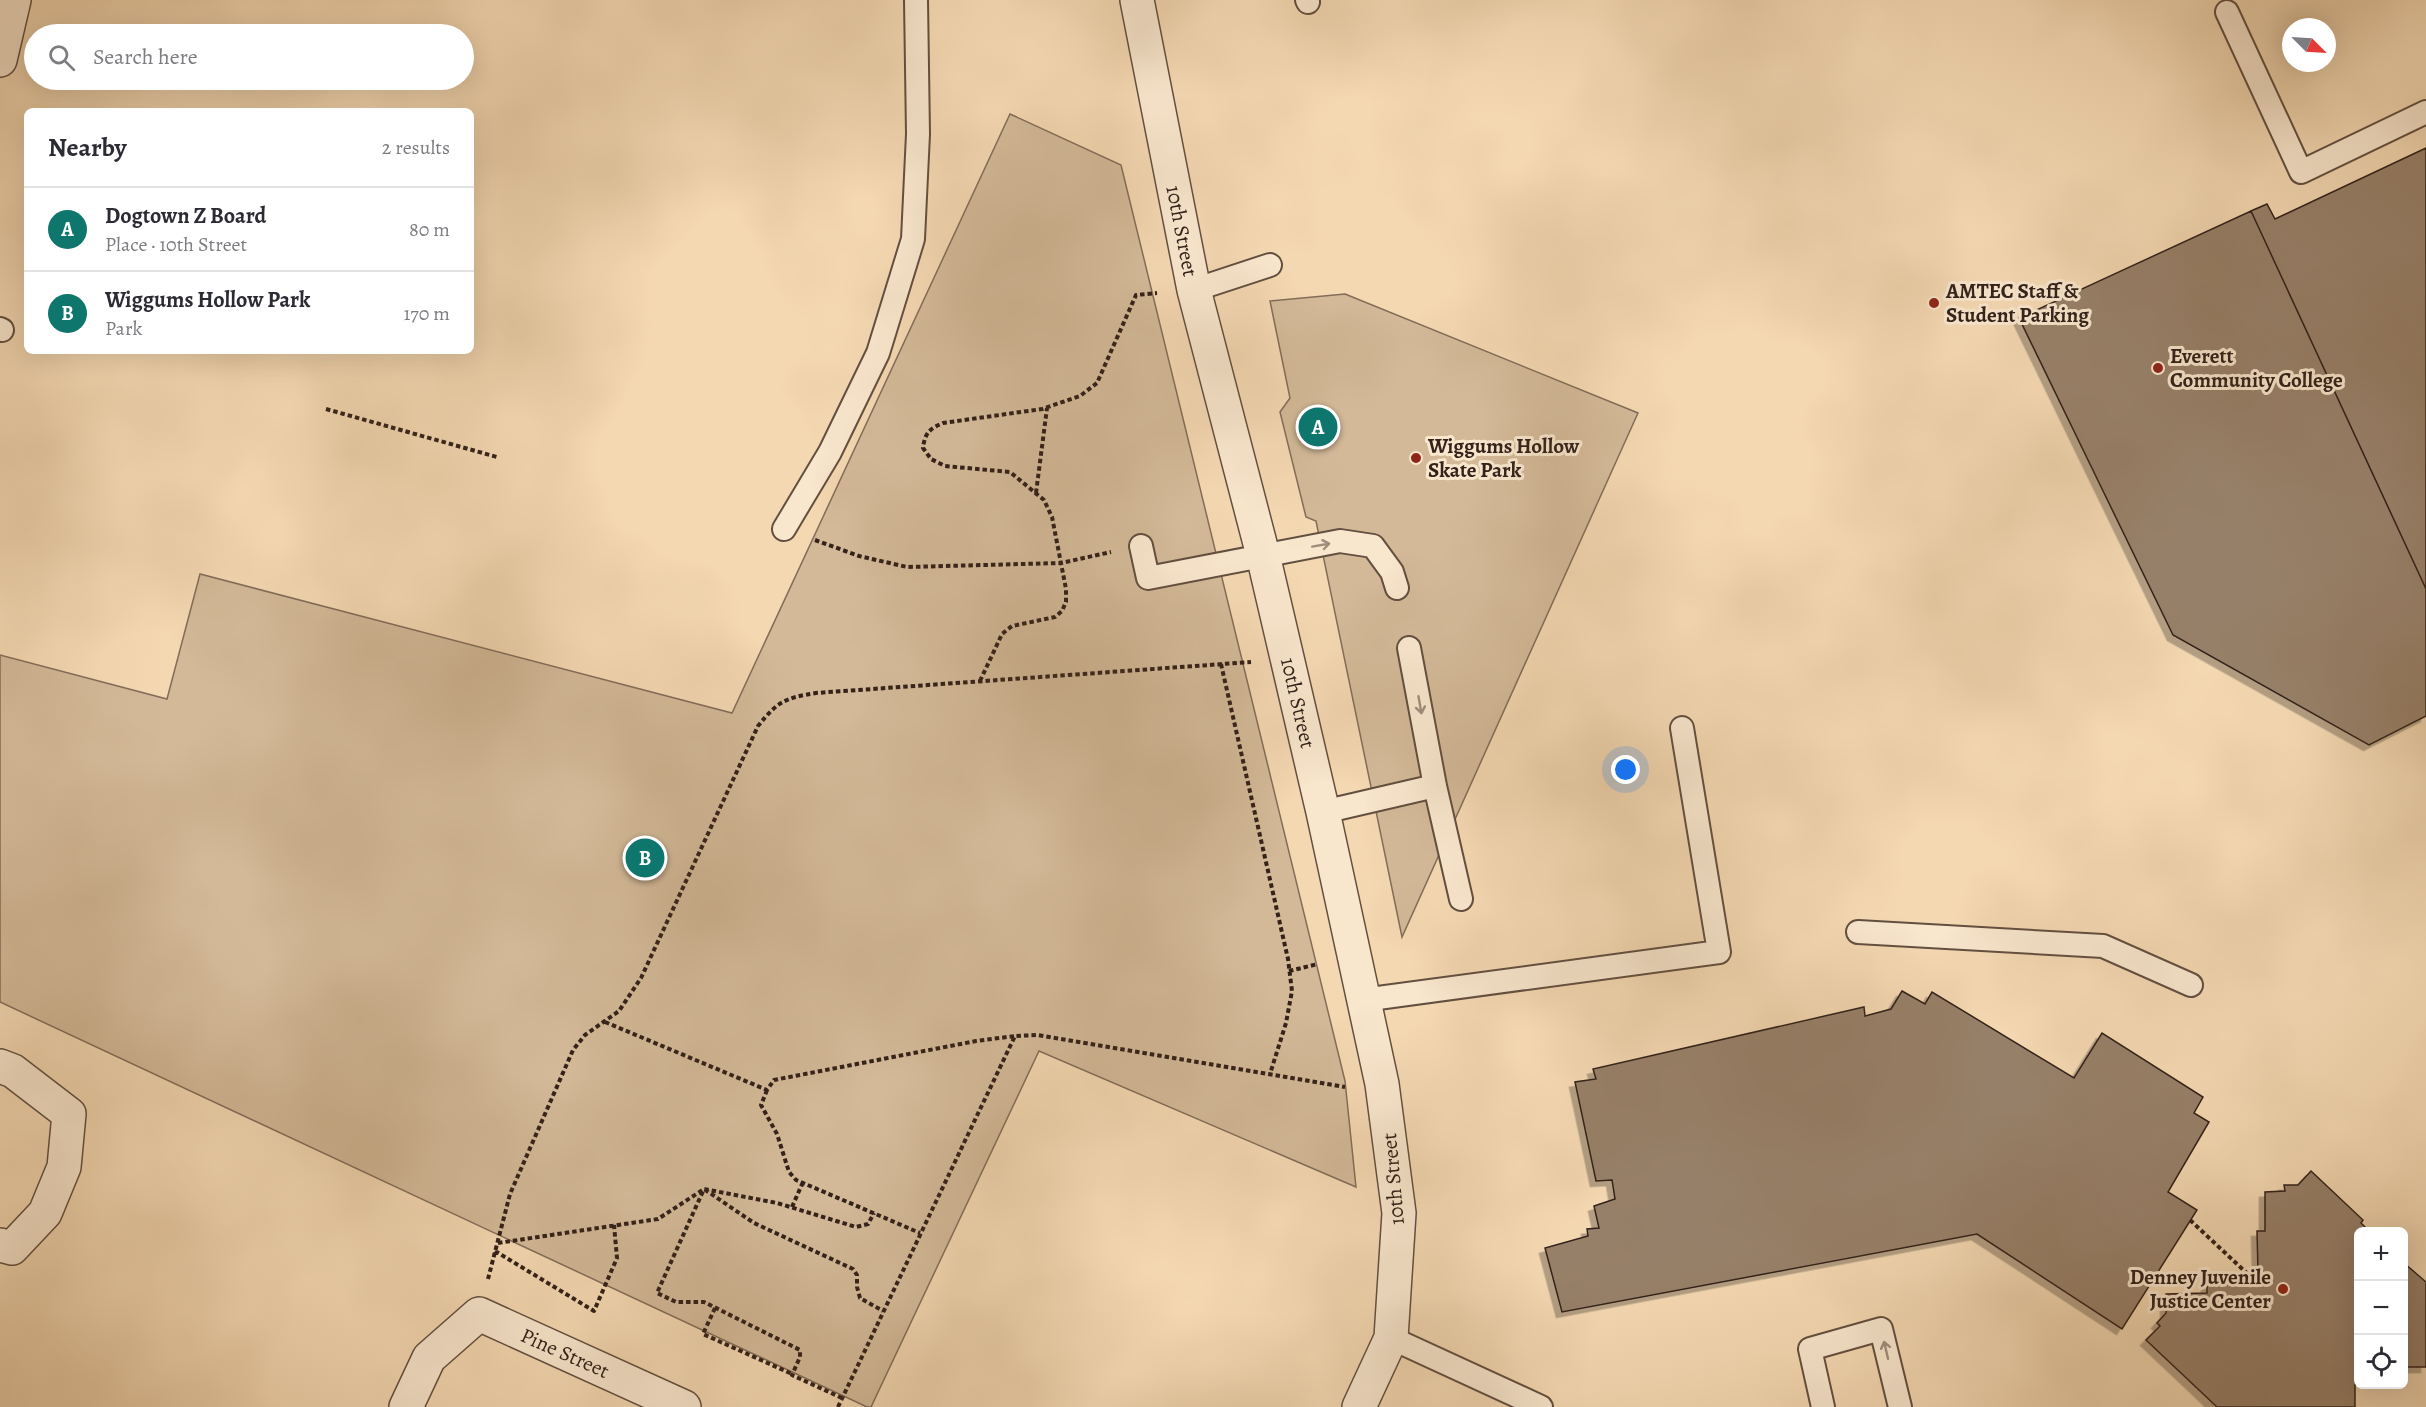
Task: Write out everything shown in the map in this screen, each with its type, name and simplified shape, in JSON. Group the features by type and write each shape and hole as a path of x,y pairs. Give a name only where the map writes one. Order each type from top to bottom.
{"street":[{"path":"0,60 14,0"},
{"name":"10th Street","path":"1137,0 1194,290 1263,555 1323,812 1383,1093 1400,1213 1391,1338 1359,1407"},
{"path":"0,1066 13,1071 69,1114 64,1167 45,1213 12,1248 0,1245"},
{"path":"406,1407 429,1358 479,1314"},
{"name":"Pine Street","path":"479,1314 684,1407"}],"lane":[{"path":"784,529 830,452 878,353 913,239 918,134 916,0"},
{"path":"2227,12 2301,172 2426,112"},
{"path":"1194,290 1270,265"},
{"path":"1141,546 1148,578 1340,541 1373,546 1392,572 1397,588"},
{"path":"1409,648 1435,786 1461,899"},
{"path":"1363,1000 1719,952 1682,729"},
{"path":"1323,812 1435,786"},
{"path":"1858,932 2103,946 2191,985"},
{"path":"1823,1407 1810,1349 1881,1329 1899,1407"},
{"path":"1391,1338 1541,1407"}],"path":[{"path":"980,681 1002,634 1012,626 1055,617 1062,612 1066,596 1052,517 1044,500 1010,472 945,466 931,459 923,448 924,436 931,428 943,423 1047,408 1080,396 1097,383 1136,295 1194,290"},
{"path":"1036,493 1047,408"},
{"path":"326,409 497,457"},
{"path":"784,529 859,556 907,567 1061,563 1141,546"},
{"path":"479,1314 510,1194 573,1050 585,1035 619,1011 640,978 758,726 773,707 791,697 816,693 1287,659"},
{"path":"1221,664 1288,959 1292,991 1286,1023 1270,1074"},
{"path":"604,1021 767,1090"},
{"path":"920,1233 796,1180 789,1172 777,1134 761,1105 774,1080 976,1041 1038,1035 1383,1093"},
{"path":"838,1407 1015,1036"},
{"path":"792,1207 803,1182"},
{"path":"498,1243 658,1219 704,1189 792,1207 856,1227 868,1224 874,1213"},
{"path":"704,1189 754,1223 853,1269 857,1275 856,1287 860,1298 884,1311"},
{"path":"704,1189 657,1293 676,1302 704,1302 800,1350 800,1357 792,1374"},
{"path":"2190,1220 2252,1278"},
{"path":"495,1251 594,1311 617,1258 614,1225"},
{"path":"715,1308 703,1334 842,1398"}],"shaded area":[{"path":"1010,114 1121,165 1345,1081 1356,1187 1039,1051 871,1407 867,1407 0,1002 0,655 167,699 200,574 732,713"},
{"path":"1345,294 1638,413 1402,937 1316,521 1306,517 1280,412 1290,398 1270,301"}],"building":[{"path":"2426,148 2426,589 2251,211 2267,204 2275,219"},
{"path":"2251,211 2426,589 2426,716 2369,745 2173,635 2019,318"},
{"name":"Denney Juvenile Justice Center","path":"1902,991 1925,1004 1932,992 2074,1078 2102,1033 2203,1097 2194,1113 2209,1122 2168,1192 2197,1210 2122,1329 1977,1234 1562,1312 1545,1248 1588,1236 1587,1229 1599,1228 1594,1206 1615,1199 1612,1180 1596,1181 1575,1082 1596,1079 1593,1069 1864,1007 1865,1016 1891,1009"},
{"name":"Denney Juvenile Justice Center","path":"2311,1171 2363,1220 2361,1223 2365,1227 2354,1227 2355,1407 2217,1407 2146,1340 2160,1326 2157,1323 2166,1313 2166,1294 2207,1293 2207,1284 2245,1284 2258,1272 2257,1231 2265,1231 2265,1192 2285,1191 2284,1185 2298,1185"},
{"path":"2408,1266 2426,1282 2426,1367 2408,1367"}],"place":[{"name":"AMTEC Staff & Student Parking","path":"1934,303"},
{"name":"Everett Community College","path":"2158,368"},
{"name":"Dogtown Z Board","path":"1318,427"},
{"name":"Wiggums Hollow Skate Park","path":"1416,458"},
{"name":"Wiggums Hollow Park","path":"645,858"},
{"name":"Denney Juvenile Justice Center","path":"2283,1289"}]}
